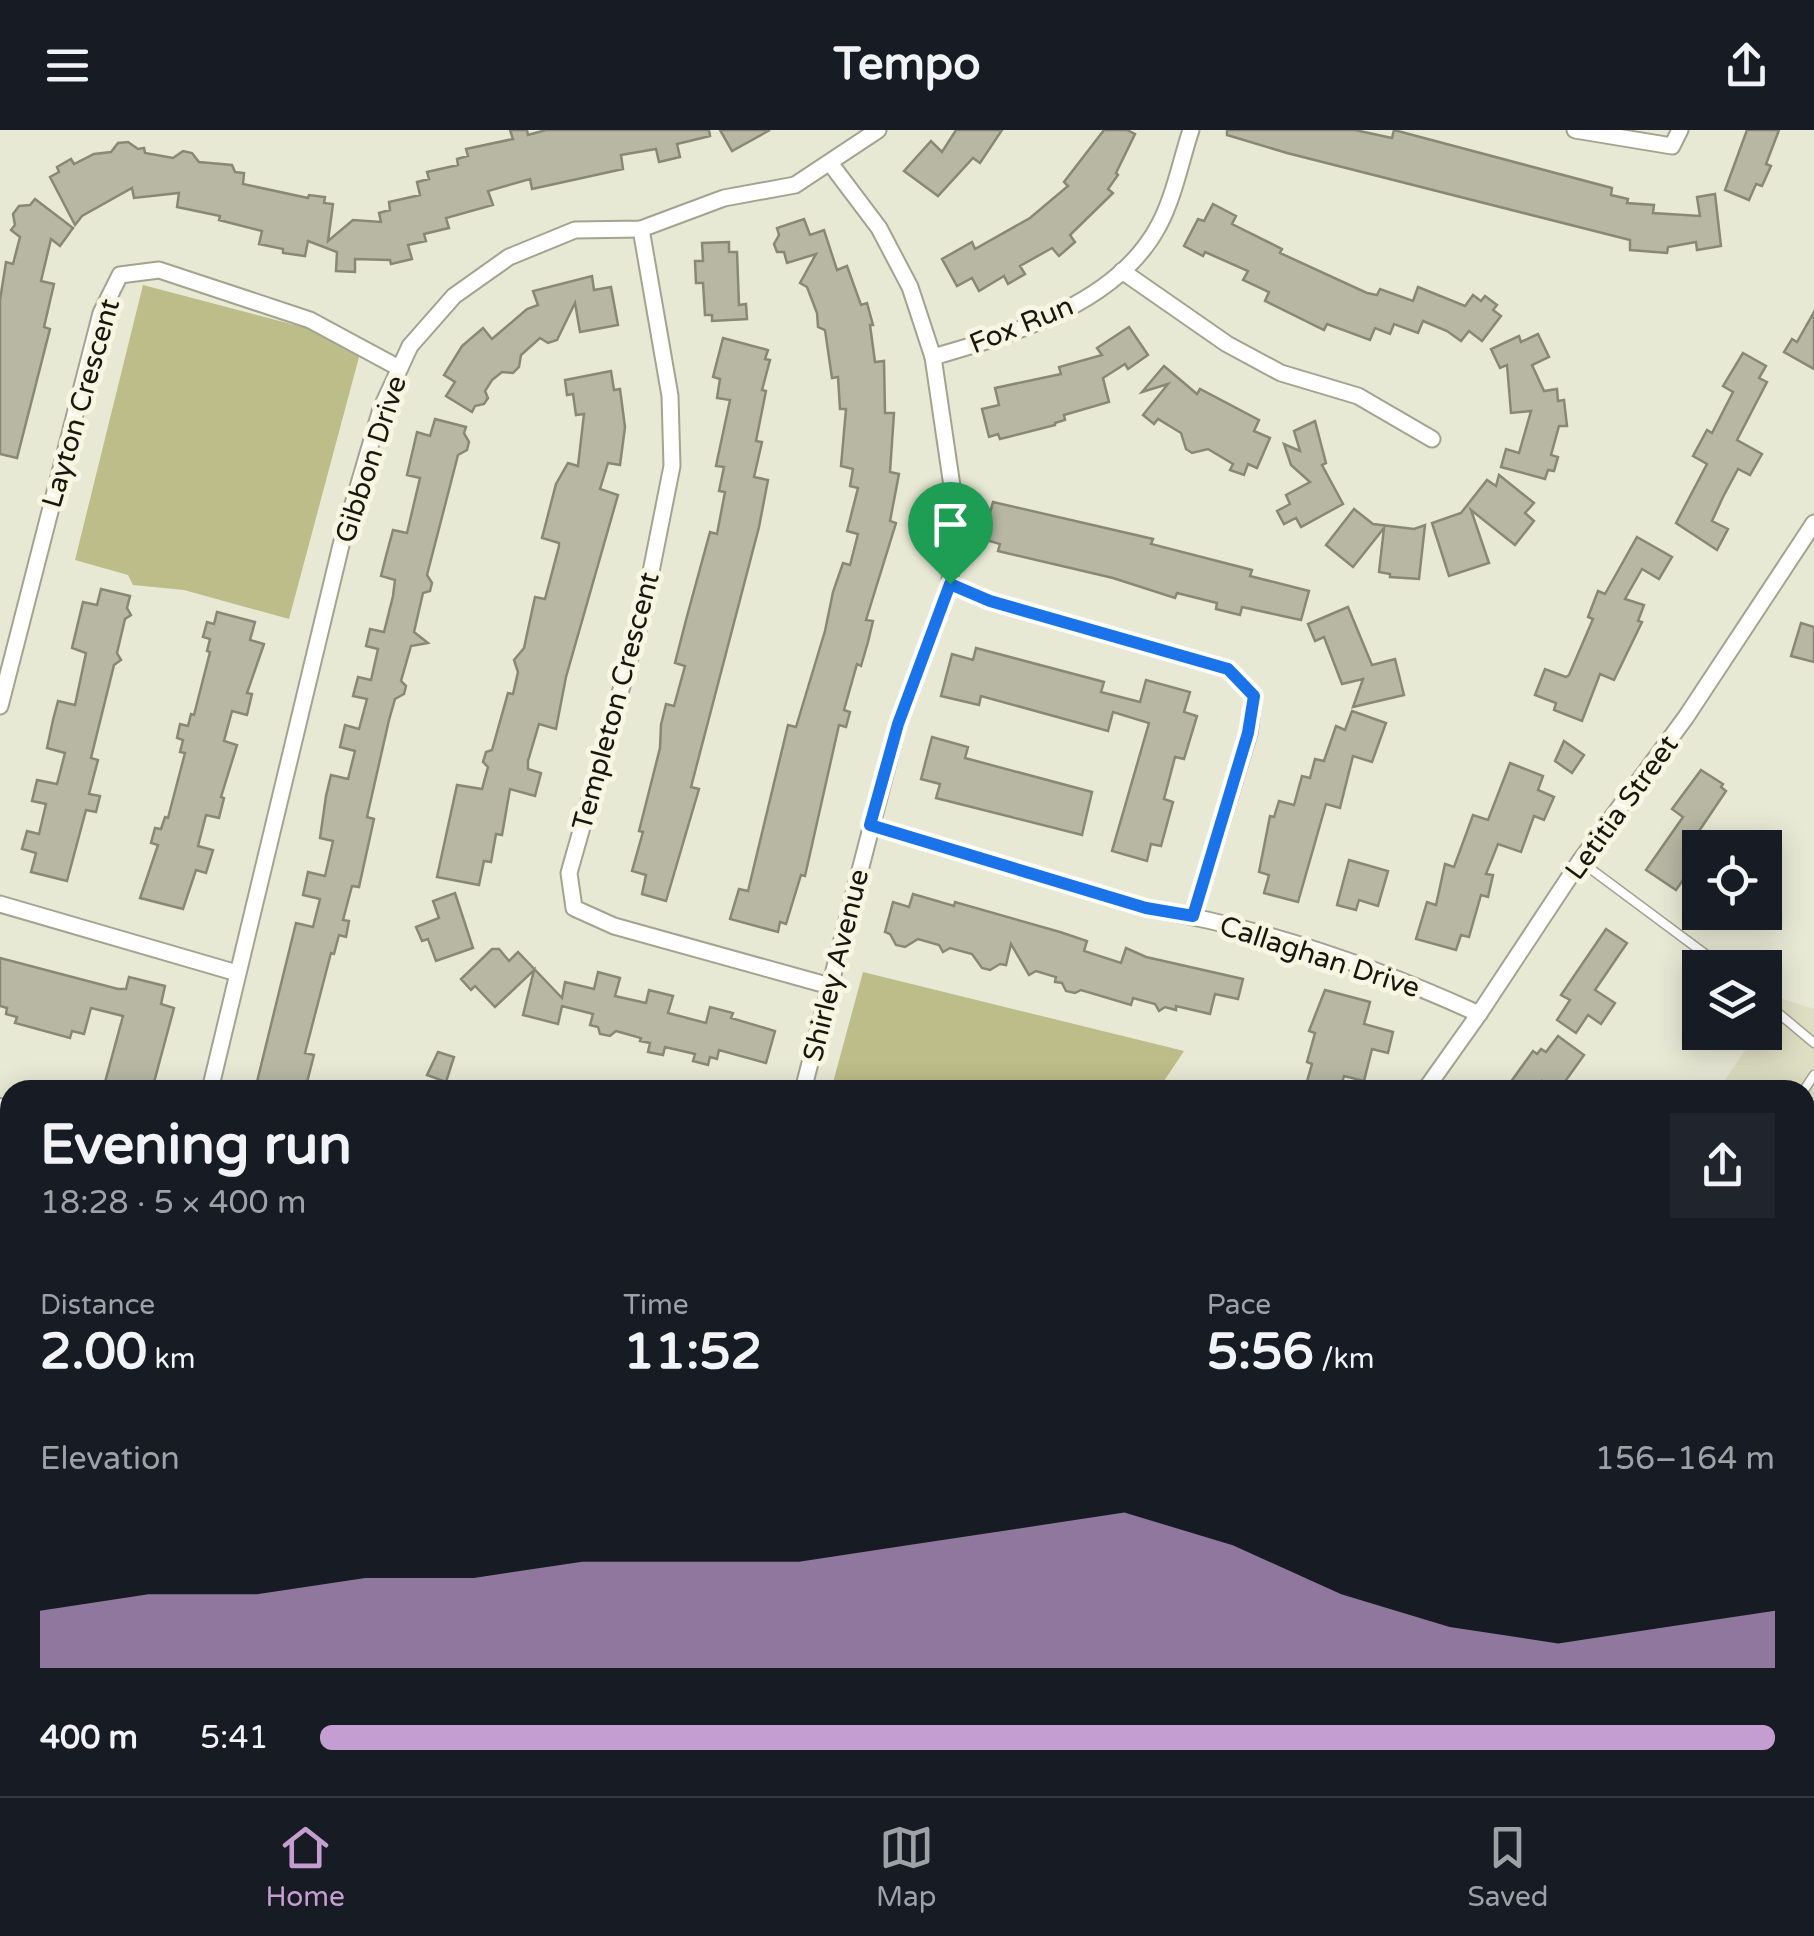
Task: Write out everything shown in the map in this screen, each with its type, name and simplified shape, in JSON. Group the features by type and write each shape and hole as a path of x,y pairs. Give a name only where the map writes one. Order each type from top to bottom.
{"street":[{"name":"Gibbon Drive","path":"212,1080 342,545 381,409 410,346 454,296 509,257 576,230 641,229 724,198 794,184 878,130"},
{"name":"Fox Run","path":"932,357 1014,333 1070,308 1122,271 1159,225 1191,130"},
{"path":"1575,130 1672,146 1680,130"},
{"name":"Shirley Avenue","path":"806,1080 898,724 950,584 953,493 932,357 910,287 879,228 830,163"},
{"name":"Templeton Crescent","path":"641,229 670,396 672,466 643,612 568,873 574,908 614,926 830,986"},
{"name":"Layton Crescent","path":"0,706 101,313 120,275 160,270 310,320 398,368"},
{"path":"1122,271 1226,344 1281,373 1358,396 1432,439"},
{"name":"Letitia Street","path":"1432,1080 1580,861 1686,717 1814,523"},
{"path":"950,584 990,601 1228,669 1254,696 1248,733 1193,916"},
{"name":"Callaghan Drive","path":"870,825 1146,908 1193,916 1396,976 1480,1014"},
{"path":"0,904 237,973"}],"lane":[{"path":"1580,861 1700,950"},
{"path":"1782,1016 1814,1042"}],"shaded area":[{"path":"1782,999 1814,1009 1814,1080 1725,1080 1745,1050 1782,1050"}],"green space":[{"path":"143,285 318,331 359,357 289,619 184,590 133,585 128,575 75,560"},
{"path":"863,972 1184,1051 1165,1080 834,1080"}],"building":[{"path":"510,130 527,130 528,135 546,130 709,130 710,136 677,144 680,157 659,162 656,149 621,155 623,169 532,189 530,179 488,191 493,205 446,218 449,228 424,234 426,241 408,245 412,259 391,264 390,260 355,259 355,272 336,271 337,252 308,241 305,256 259,244 262,231 219,220 220,216 177,207 179,193 134,198 132,188 82,216 75,225 50,177 59,172 57,167 71,159 74,164 94,154 111,152 118,143 128,142 138,149 144,148 145,153 173,158 183,151 192,153 199,162 232,165 235,172 244,173 243,184 308,198 325,197 324,203 333,204 328,241 353,220 381,222 379,213 390,210 389,202 420,195 417,182 429,179 427,172 458,165 457,159 468,156 466,149 513,139"},
{"path":"720,130 770,130 732,151"},
{"path":"956,130 1002,130 980,163 973,158 938,196 904,171 931,141 942,152"},
{"path":"1104,130 1135,134 1108,189 1113,193 1070,235 1075,242 1059,256 1052,248 1020,266 1025,274 1008,284 1004,276 979,291 972,278 957,286 942,259 972,242 975,249 1030,218 1068,186 1064,182"},
{"path":"1227,130 1355,130 1392,138 1394,130 1612,188 1611,195 1628,199 1627,203 1654,205 1653,213 1700,216 1697,197 1715,194 1721,246 1697,250 1696,242 1668,247 1667,253 1630,250 1630,240 1287,153 1227,135"},
{"path":"1747,130 1779,130 1766,164 1771,166 1762,186 1756,184 1749,200 1725,190"},
{"path":"35,199 73,228 60,246 51,239 41,281 54,284 44,327 50,329 17,458 0,454 0,300 6,262 13,264 20,237 11,230 15,225 13,214 19,206 30,205"},
{"path":"1213,204 1236,216 1232,224 1282,249 1280,253 1367,293 1377,295 1380,289 1413,301 1418,287 1465,306 1473,295 1481,301 1485,296 1497,305 1493,310 1501,316 1482,341 1469,331 1461,341 1423,321 1418,333 1394,324 1390,334 1375,328 1370,340 1327,324 1324,330 1265,301 1269,292 1243,280 1248,271 1184,246 1198,219 1204,221"},
{"path":"804,219 810,235 824,230 837,270 847,266 861,305 867,303 875,362 884,361 885,413 894,413 890,472 899,474 890,521 896,523 866,620 873,621 868,642 861,666 857,664 844,710 850,712 846,727 839,725 805,876 801,875 786,924 780,922 778,932 730,919 739,889 748,891 788,725 796,727 833,592 843,563 850,565 858,534 847,531 858,488 850,486 853,469 841,466 846,409 840,409 838,377 832,378 825,330 818,327 807,287 800,283 816,254 787,263 784,252 777,252 774,244 779,235 777,228"},
{"path":"729,242 729,252 737,252 739,305 746,304 747,319 712,321 712,315 705,315 703,283 696,283 695,261 703,261 702,243"},
{"path":"592,276 594,290 611,287 618,325 580,332 575,303 557,340 548,343 540,338 521,355 519,367 513,373 502,372 492,380 485,391 488,398 484,404 475,406 472,412 446,396 455,382 444,375 462,346 483,328 492,339 527,309 538,305 533,291"},
{"path":"1814,312 1814,369 1784,352 1792,339 1797,342"},
{"path":"1129,327 1148,355 1128,369 1125,364 1103,378 1109,402 1064,415 1065,420 1055,425 1000,439 998,434 989,437 982,409 999,405 995,388 1061,374 1059,367 1102,355 1097,348"},
{"path":"1538,334 1549,357 1532,365 1544,391 1557,389 1558,401 1564,400 1567,426 1559,426 1551,455 1558,457 1554,471 1548,470 1545,479 1501,467 1506,449 1519,453 1531,411 1511,413 1507,365 1500,368 1491,349 1519,336 1521,342"},
{"path":"723,338 768,350 765,359 770,360 762,390 766,391 756,441 762,442 754,477 768,480 691,787 699,789 666,901 642,894 646,875 632,871 666,704 674,706 685,666 675,663 710,532 717,534 725,492 719,491 724,467 716,466 730,400 717,398 720,379 713,377"},
{"path":"1743,353 1766,366 1759,378 1767,382 1737,440 1762,454 1750,475 1738,469 1723,497 1712,521 1728,529 1717,550 1676,523 1707,464 1693,456 1707,430 1712,433 1733,392 1723,386"},
{"path":"1164,366 1197,394 1200,389 1259,420 1254,431 1270,438 1257,468 1248,464 1244,475 1230,470 1233,464 1208,449 1192,453 1186,449 1181,433 1158,419 1154,424 1143,415 1168,384 1142,392"},
{"path":"611,371 614,390 620,389 625,427 620,465 608,463 600,489 618,495 566,677 556,729 539,724 528,761 528,769 541,773 535,796 510,789 502,835 496,834 491,862 484,861 479,885 437,877 457,785 482,789 488,767 483,762 486,752 492,750 508,693 513,694 518,672 514,660 524,648 535,597 545,599 559,546 542,538 556,484 568,463 578,466 584,414 576,415 573,394 567,395 565,380"},
{"path":"435,419 466,427 464,433 469,442 467,450 458,455 427,575 432,583 430,591 423,593 414,632 428,643 411,646 401,681 406,686 404,694 395,699 389,720 367,817 374,819 359,887 352,886 343,920 349,921 346,937 339,935 334,954 331,953 305,1053 314,1055 308,1080 257,1080 296,923 313,927 320,899 303,895 308,872 325,876 333,841 320,838 331,775 348,779 355,751 340,747 345,725 359,729 367,699 353,696 358,677 371,680 378,649 366,646 370,629 384,632 393,596 395,580 381,576 393,530 407,533 420,478 407,475 417,432 430,436"},
{"path":"1315,421 1326,463 1322,465 1343,504 1301,527 1296,518 1284,524 1277,511 1290,504 1286,495 1310,482 1291,465 1284,444 1300,451 1294,431"},
{"path":"1499,475 1534,503 1525,513 1534,521 1515,545 1471,510 1489,563 1449,576 1432,523 1461,513 1487,480 1496,486"},
{"path":"993,502 1153,539 1151,544 1252,570 1250,576 1309,591 1301,620 1242,607 1240,615 1216,609 1217,603 1177,593 1175,598 1113,578 998,551 1000,544 983,539"},
{"path":"1354,509 1373,524 1414,529 1425,525 1419,579 1390,577 1379,572 1384,528 1353,567 1326,545"},
{"path":"1637,537 1672,557 1659,579 1642,569 1625,599 1644,605 1638,621 1642,622 1614,680 1600,674 1582,721 1554,710 1556,703 1535,695 1545,669 1569,675 1593,619 1588,617 1598,591 1605,594"},
{"path":"101,589 130,596 127,608 131,615 125,619 117,653 121,660 114,665 91,758 98,760 89,794 100,796 96,812 86,810 67,881 31,872 36,853 22,849 27,831 39,834 46,804 32,801 37,780 57,784 65,753 47,748 53,720 58,701 75,705 86,653 72,648 83,602 97,605"},
{"path":"1348,607 1372,665 1395,659 1404,695 1353,707 1363,679 1342,684 1324,637 1315,641 1308,624"},
{"path":"217,612 255,622 250,640 264,644 247,693 252,694 247,715 232,711 224,741 237,745 221,797 224,798 219,818 206,815 198,846 213,850 206,873 196,870 183,909 140,898 158,845 151,843 155,828 161,829 165,817 168,818 185,753 180,752 183,740 177,738 180,724 188,726 191,714 194,715 210,652 210,639 203,637 207,622 214,624"},
{"path":"1801,623 1814,627 1814,662 1791,656"},
{"path":"976,648 1104,682 1101,692 1140,702 1146,680 1190,692 1184,712 1197,716 1184,759 1175,757 1164,799 1173,802 1161,846 1151,844 1147,861 1112,851 1149,723 1113,712 1108,731 981,696 979,705 941,696 952,654 973,660"},
{"path":"1352,711 1386,723 1372,762 1353,756 1340,808 1326,804 1298,902 1264,893 1269,875 1259,872 1270,816 1274,817 1279,801 1294,805 1302,776 1310,778 1315,759 1324,761 1336,726 1345,730"},
{"path":"932,737 968,747 965,758 1092,792 1082,835 936,798 940,784 921,779"},
{"path":"1564,741 1584,755 1572,773 1555,761"},
{"path":"1510,763 1543,776 1538,790 1554,797 1544,820 1534,816 1521,852 1498,844 1486,874 1493,875 1488,897 1481,895 1469,937 1461,935 1456,950 1416,939 1427,902 1436,905 1445,864 1454,867 1473,815 1488,820"},
{"path":"1701,770 1723,784 1721,787 1726,791 1700,830 1682,830 1682,881 1676,890 1646,870 1683,817 1672,809"},
{"path":"1349,860 1388,871 1378,906 1359,900 1356,910 1337,905"},
{"path":"455,893 473,948 436,961 428,939 422,941 416,927 439,918 433,901"},
{"path":"913,894 1060,932 1087,941 1084,951 1121,963 1126,948 1146,957 1243,979 1238,999 1215,994 1210,1014 1176,1006 1176,1010 1165,1007 1159,1011 1155,1004 1133,998 1131,1005 1081,990 1066,991 1062,983 1055,982 1056,977 1036,971 1029,975 1011,944 1006,965 990,970 982,968 972,954 950,948 943,952 939,945 918,939 905,947 896,945 885,932 893,902 909,907"},
{"path":"1606,929 1627,943 1595,990 1615,1003 1601,1024 1588,1015 1576,1033 1557,1020 1570,1000 1561,995"},
{"path":"492,949 499,949 509,961 518,952 562,998 565,982 594,989 598,972 620,978 615,996 646,1003 649,990 673,996 668,1013 706,1023 710,1007 733,1013 731,1018 775,1031 766,1063 719,1050 717,1059 710,1057 708,1065 693,1061 695,1054 665,1047 663,1055 648,1052 650,1043 640,1041 641,1038 616,1031 610,1036 600,1034 598,1027 590,1025 593,1014 562,1006 558,1024 523,1015 534,970 495,1007 475,986 471,990 461,979"},
{"path":"0,958 118,989 126,989 129,977 165,986 161,1004 174,1008 155,1080 106,1080 123,1016 91,1008 84,1034 72,1031 70,1038 15,1023 17,1017 6,1014 7,1008 0,1006"},
{"path":"1325,990 1370,1002 1364,1024 1393,1032 1388,1053 1372,1049 1364,1080 1344,1076 1343,1080 1307,1080 1312,1064 1307,1062 1315,1033 1309,1031"},
{"path":"1558,1036 1584,1055 1566,1080 1512,1080 1533,1051 1546,1052"},
{"path":"438,1052 454,1057 447,1080 427,1075"}],"route":[{"path":"950,584 990,601 1228,669 1254,696 1248,733 1193,916 1146,908 870,825 898,724 950,584"}]}
